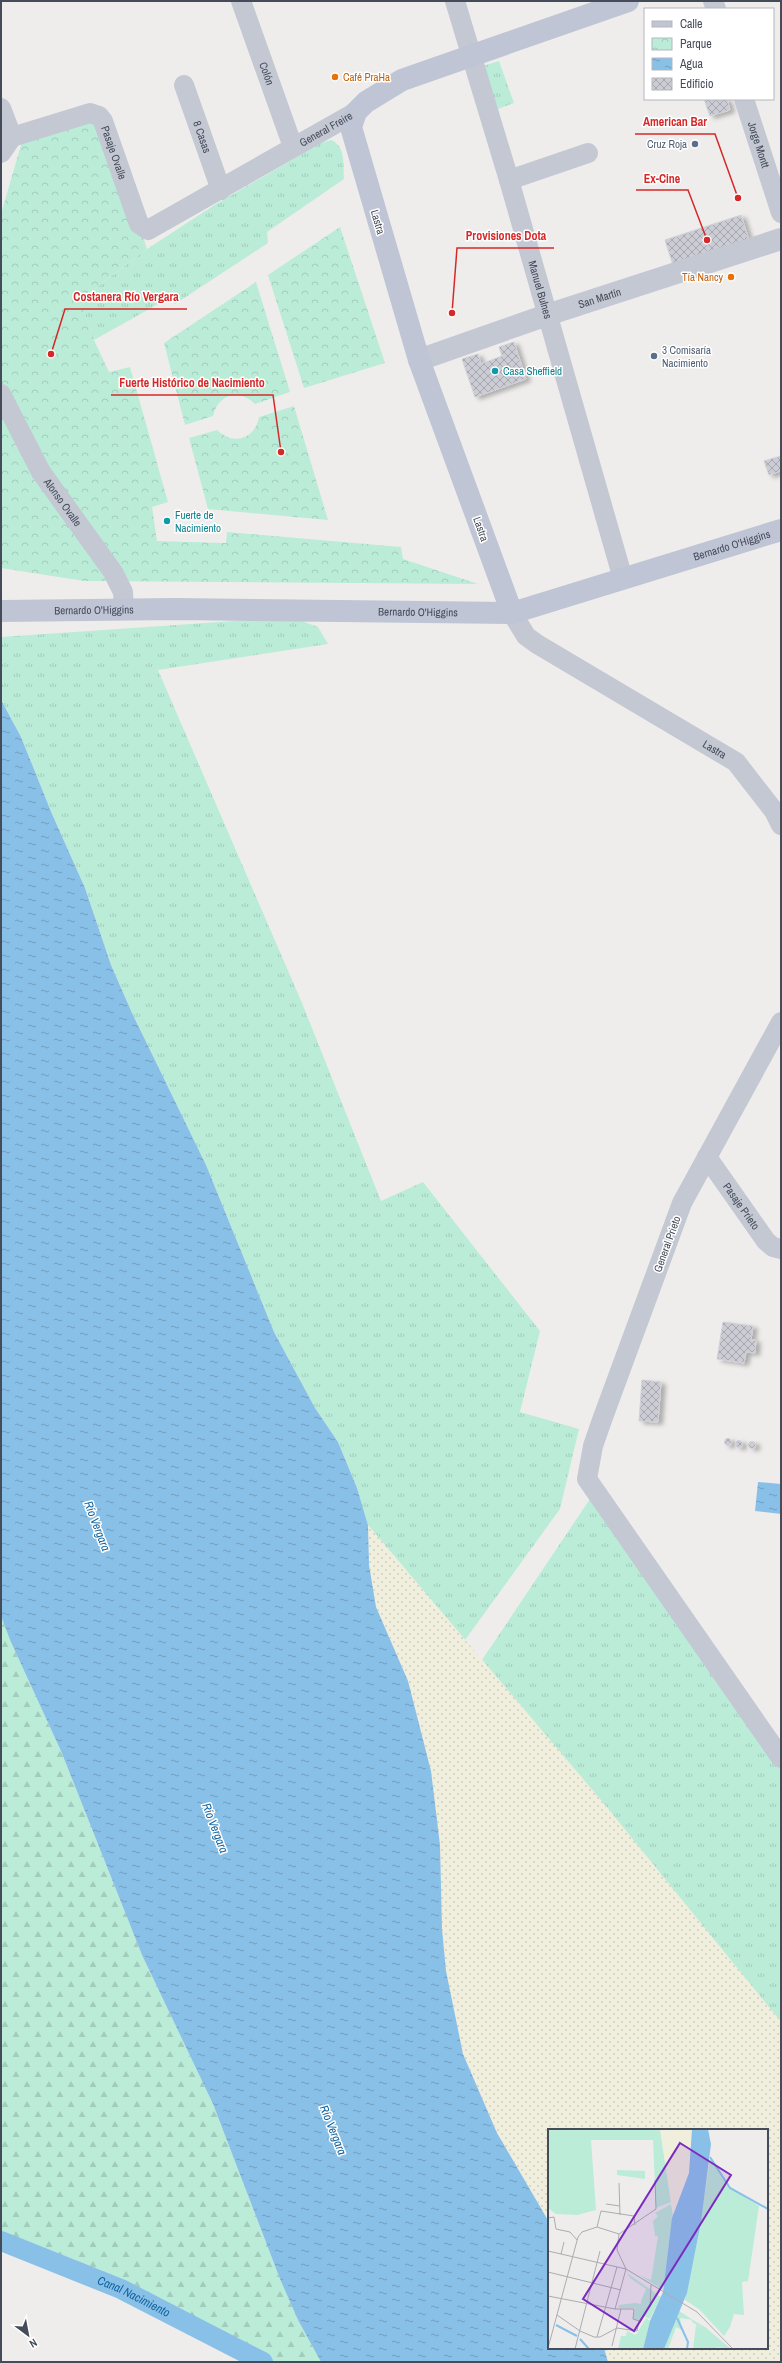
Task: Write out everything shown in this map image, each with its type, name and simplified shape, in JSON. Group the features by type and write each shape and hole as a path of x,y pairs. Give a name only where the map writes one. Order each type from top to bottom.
{"main road":[{"name":"General Freire","path":"356,112 372,98 402,80 471,54 628,1"},
{"name":"Lastra","path":"356,112 351,127 419,360 512,613"},
{"name":"Bernardo O'Higgins","path":"1,611 43,609 124,609 512,613 781,530"}],"street":[{"name":"Colón","path":"241,1 292,147"},
{"name":"Manuel Bulnes","path":"455,1 509,180 622,579"},
{"name":"8 Casas","path":"184,84 221,190"},
{"name":"Jorge Montt","path":"744,100 781,213"},
{"path":"1,108 7,145"},
{"name":"General Freire","path":"144,228 150,229 356,112"},
{"name":"Pasaje Ovalle","path":"7,145 90,113 99,116 103,121 139,224 144,228"},
{"path":"509,180 588,152"},
{"name":"San Martín","path":"419,360 547,315 781,239"},
{"name":"Alonso Ovalle","path":"1,394 40,472 113,572 123,592 124,609"},
{"name":"Lastra","path":"512,613 518,625 537,644 736,762 774,811 781,825"},
{"name":"General Prieto","path":"781,1022 682,1203 593,1446 587,1480 781,1758"},
{"name":"Pasaje Prieto","path":"707,1157 766,1241 781,1249"}],"green space":[{"path":"499,61 514,103 498,109 483,66"},
{"path":"93,121 114,145 147,249 80,300 94,340 109,372 130,367 168,502 152,507 157,541 226,543 227,532 401,547 403,559 478,584 84,581 1,568 1,214 23,138"},
{"path":"331,140 339,147 343,156 344,179 267,232 268,243 175,304 169,298 94,340 80,300 147,249 216,204 321,143"},
{"path":"340,227 385,363 304,388 268,275"},
{"path":"256,282 290,392 255,404 242,396 230,396 224,398 219,403 213,416 185,425 164,343"},
{"path":"294,406 328,520 208,509 189,438 217,430 230,438 242,438 253,431 257,425 259,417"},
{"path":"291,617 318,627 328,644 158,670 302,1003 381,1201 423,1182 540,1331 520,1412 579,1429 560,1509 465,1640 368,1525 357,1488 338,1442 315,1408 274,1332 206,1165 132,1013 111,965 85,888 52,814 21,737 1,700 1,637"},
{"path":"600,1484 781,1746 781,2022 482,1660"},
{"path":"1,1616 10,1640 61,1751 142,1955 213,2104 280,2279 298,2320 321,2362 263,2362 121,2289 1,2241"}],"sand":[{"path":"368,1525 606,1806 781,2022 781,2362 608,2362 604,2349 768,2349 768,2129 548,2129 548,2219 497,2133 463,2054 446,1971 418,1724 408,1681 376,1607 369,1565"}],"water":[{"name":"Río Vergara","path":"1,700 21,737 52,814 85,888 111,965 132,1013 206,1165 274,1332 315,1408 338,1442 357,1488 368,1525 369,1565 376,1607 408,1681 431,1771 440,1845 442,1929 446,1971 463,2054 497,2133 548,2220 548,2349 604,2349 608,2362 321,2362 298,2320 280,2279 213,2104 142,1955 61,1751 10,1640 1,1616"},
{"path":"758,1482 781,1484 781,1514 755,1511"}],"building":[{"path":"704,100 727,100 730,110 710,116"},
{"path":"741,215 749,240 673,265 665,240"},
{"name":"Casa Sheffield","path":"514,342 526,379 475,397 462,359 478,354 481,364 502,356 499,347"},
{"path":"781,456 781,471 769,475 764,461"},
{"path":"723,1322 753,1326 751,1340 756,1340 755,1353 746,1352 744,1363 717,1359"},
{"path":"642,1380 661,1382 658,1422 639,1421"},
{"path":"728,1439 731,1442 728,1445 725,1442"},
{"path":"739,1441 742,1444 739,1447 736,1444"},
{"path":"752,1442 755,1445 752,1448 749,1445"}],"waterway":[{"name":"Canal Nacimiento","path":"1,2241 121,2289 263,2362"}],"place":[{"name":"Café PraHa","path":"335,77"},
{"name":"Cruz Roja","path":"695,144"},
{"name":"American Bar","path":"738,198"},
{"name":"Ex-Cine","path":"707,240"},
{"name":"Tía Nancy","path":"731,277"},
{"name":"Provisiones Dota","path":"452,313"},
{"name":"Costanera Río Vergara","path":"51,354"},
{"name":"3 Comisaría Nacimiento","path":"654,356"},
{"name":"Casa Sheffield","path":"495,371"},
{"name":"Fuerte Histórico de Nacimiento","path":"281,452"},
{"name":"Fuerte de Nacimiento","path":"167,521"}]}
